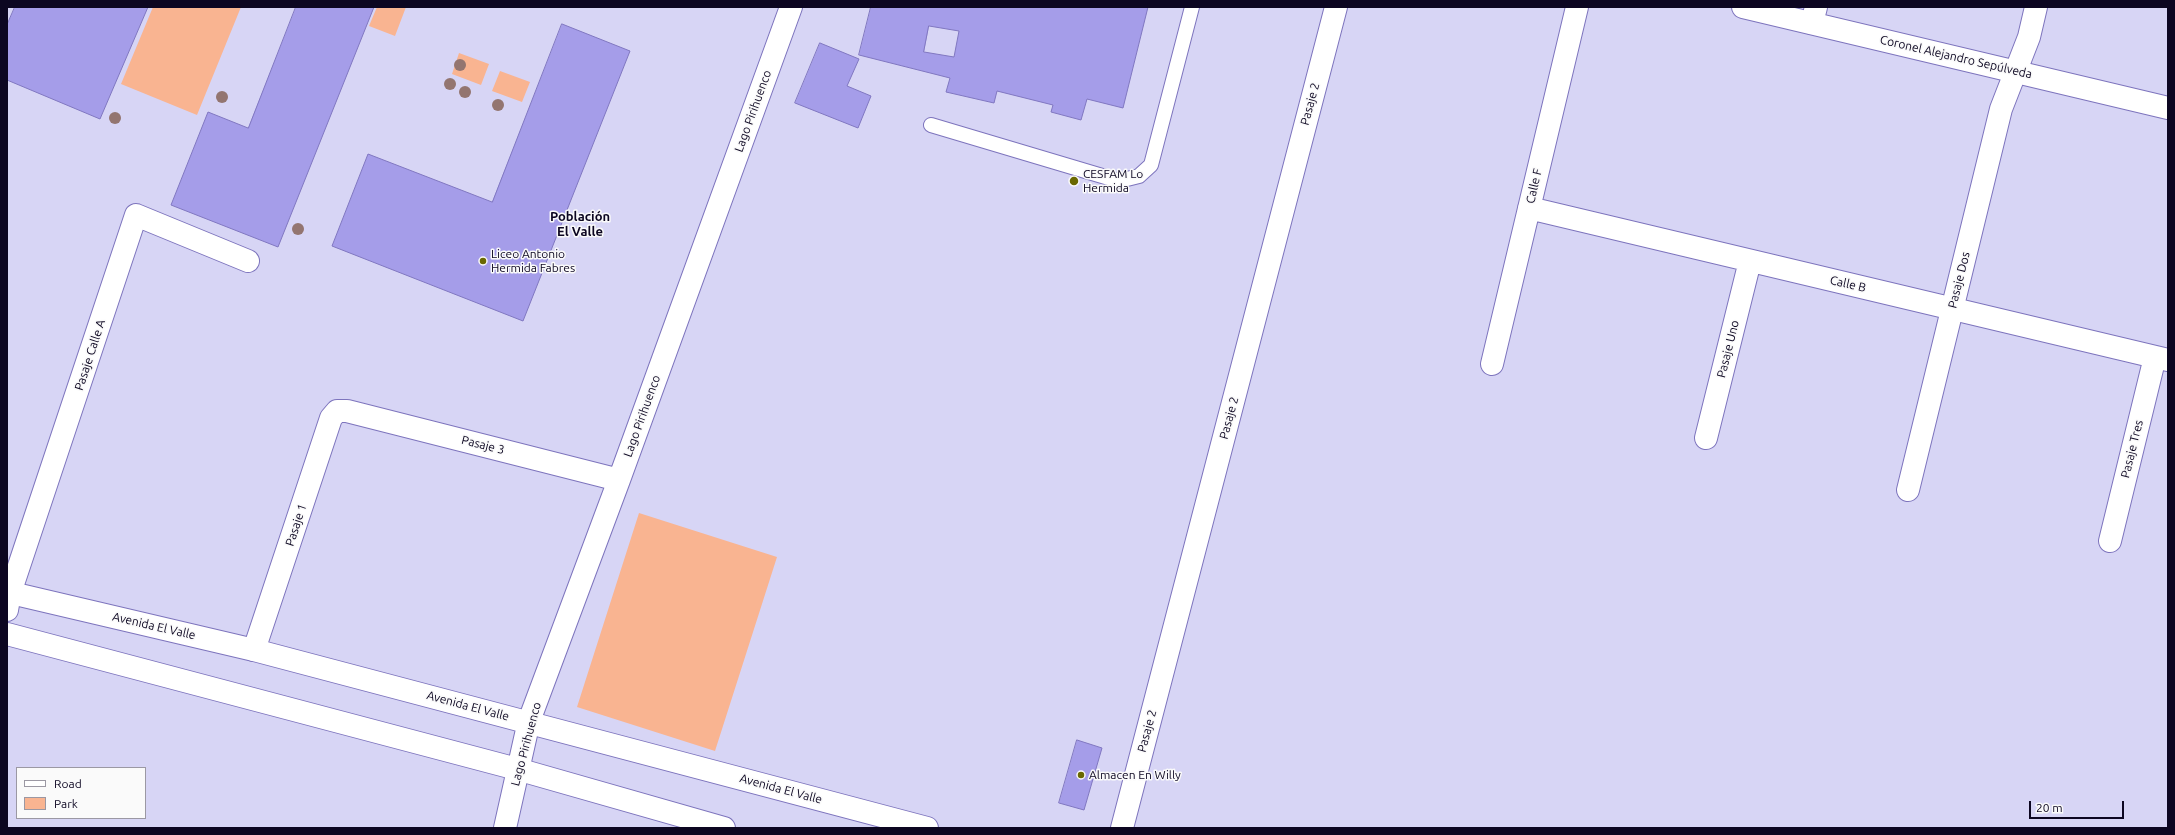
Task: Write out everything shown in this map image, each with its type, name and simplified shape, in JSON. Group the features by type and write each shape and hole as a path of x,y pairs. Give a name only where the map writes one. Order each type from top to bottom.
{"street":[{"name":"Lago Pirihuenco","path":"505,828 517,769 529,721 619,480 791,7"},
{"name":"Pasaje 2","path":"1122,828 1336,7"},
{"name":"Calle F","path":"1492,364 1577,7"},
{"name":"Coronel Alejandro Sepúlveda","path":"1743,7 1814,15 2016,72 2168,108"},
{"name":"Pasaje Dos","path":"1908,490 2001,109 2029,37 2036,7"},
{"name":"Calle B","path":"1529,208 2161,359"},
{"name":"Pasaje Calle A","path":"8,598 136,215 248,260"},
{"name":"Pasaje Uno","path":"1706,438 1750,261"},
{"name":"Pasaje Tres","path":"2110,540 2161,359"},
{"name":"Pasaje 1","path":"254,650 331,418 337,411 347,411"},
{"name":"Pasaje 3","path":"347,411 619,480"},
{"name":"Avenida El Valle","path":"8,598 254,650 529,721 927,828"},
{"path":"7,634 517,769 675,821 724,828"}],"lane":[{"path":"931,125 1119,181 1139,176 1151,164 1192,7"}],"green space":[{"path":"153,7 241,7 197,115 121,84"},
{"path":"377,7 406,7 395,36 369,26"},
{"path":"459,53 489,64 481,85 452,74"},
{"path":"500,71 530,82 522,102 492,91"},
{"path":"639,513 777,557 715,751 577,707"}],"building":[{"path":"15,7 148,7 100,119 7,80 7,25"},
{"path":"296,7 374,7 278,247 171,205 208,112 248,128"},
{"path":"871,7 1148,7 1123,108 1087,99 1081,120 1051,112 1053,105 997,91 994,103 946,92 950,78 859,55","holes":["929,26 959,31 954,57 924,52"]},
{"path":"562,24 630,51 523,321 332,246 368,154 492,202"},
{"path":"820,43 859,59 847,86 871,96 858,128 795,103"},
{"name":"Almacen En Willy","path":"1077,740 1102,748 1084,810 1059,803"}],"place":[{"name":"CESFAM Lo Hermida","path":"1074,181"},
{"name":"Liceo Antonio Hermida Fabres","path":"483,261"},
{"name":"Almacen En Willy","path":"1081,775"}],"district":[{"name":"Población El Valle","path":"580,224"}]}
